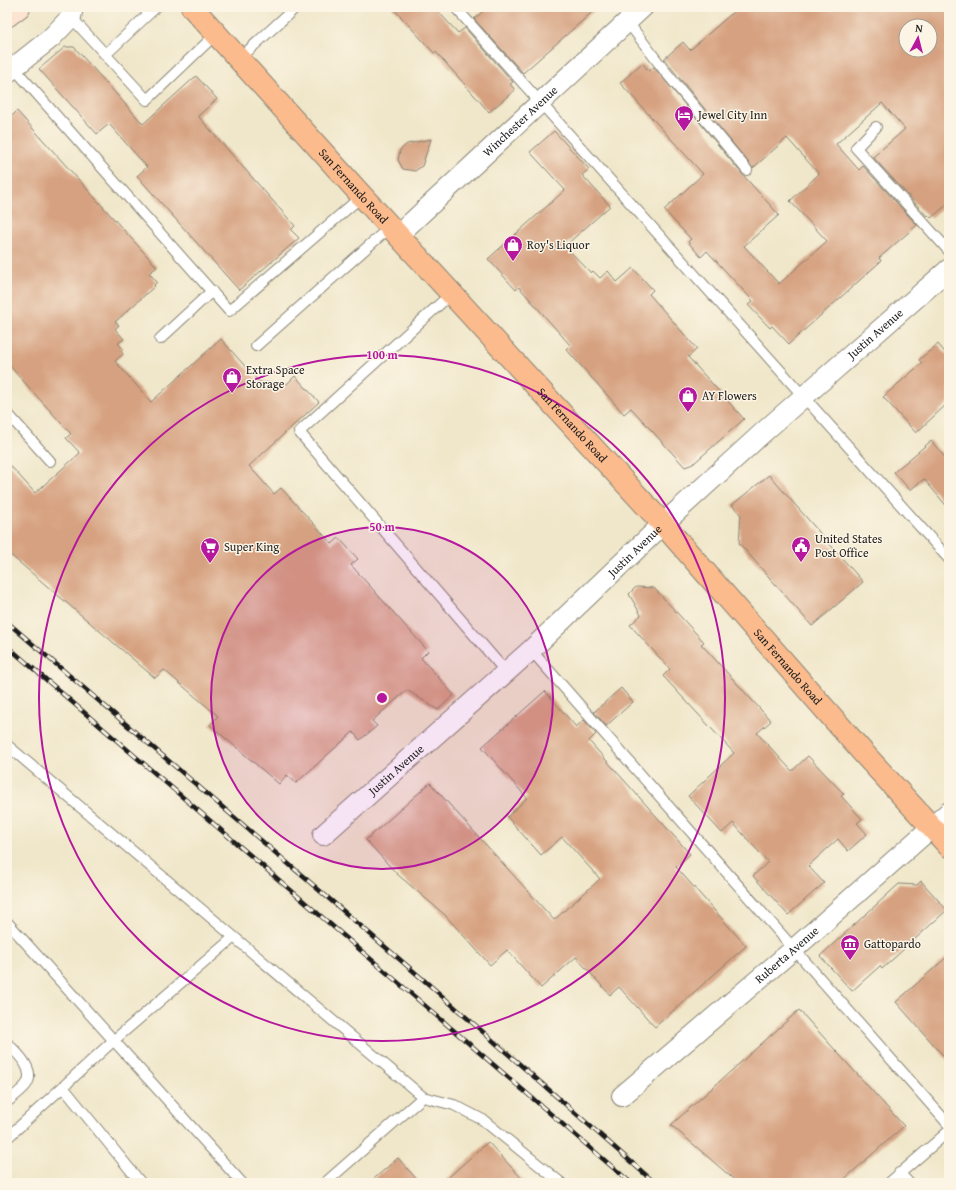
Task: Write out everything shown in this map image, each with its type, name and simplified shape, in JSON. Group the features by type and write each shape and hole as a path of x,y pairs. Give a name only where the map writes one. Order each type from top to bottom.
{"main road":[{"path":"7,16 19,7"},
{"name":"San Fernando Road","path":"192,7 362,196 663,524 866,756 949,846"}],"street":[{"name":"Winchester Avenue","path":"394,231 540,102 643,7"},
{"path":"11,71 51,38 72,12"},
{"name":"Justin Avenue","path":"323,835 531,650 663,524 803,396 949,269"},
{"name":"Ruberta Avenue","path":"622,1096 794,949 949,812"}],"lane":[{"path":"105,55 156,7"},
{"path":"239,59 296,7"},
{"path":"455,7 949,559"},
{"path":"72,12 105,55 147,100 216,34"},
{"path":"627,21 664,70 746,170"},
{"path":"11,71 229,311 362,196"},
{"path":"876,127 856,148 949,251"},
{"path":"256,346 394,231"},
{"path":"160,339 212,291"},
{"path":"452,293 299,432 506,672"},
{"path":"7,413 50,461"},
{"path":"531,650 949,1124"},
{"path":"7,745 423,1097 454,1105 482,1120 561,1183"},
{"path":"7,922 242,1183"},
{"path":"7,1138 113,1041 234,938"},
{"path":"7,1043 26,1062 28,1074 27,1084 7,1102"},
{"path":"63,1087 141,1183"},
{"path":"325,1183 423,1097"},
{"path":"889,1183 949,1131"},
{"path":"899,1173 909,1183"}],"building":[{"path":"392,7 434,7 458,33 465,28 513,82 510,84 515,90 489,112 436,52 434,53"},
{"path":"488,7 598,7 523,73 474,19"},
{"path":"739,7 949,7 949,203 931,218 928,215 927,216 873,157 905,129 882,103 836,144 859,170 863,166 917,225 879,258 881,261 789,344 772,326 770,328 748,305 753,301 707,251 701,257 688,242 691,239 664,210 703,174 620,83 642,63 649,71 654,67 742,174 779,215 744,246 779,284 827,241 790,201 819,174 787,138 753,168 664,59 683,42 690,50"},
{"path":"65,47 74,47 143,124 196,76 217,99 198,116 295,226 291,230 299,238 239,290 137,176 147,167 109,124 97,134 39,69"},
{"path":"17,111 157,267 149,273 157,282 154,285 155,286 115,322 119,325 115,329 124,339 118,343 123,349 121,351 123,354 115,361 151,402 221,339 259,382 287,384 295,376 319,402 249,466 274,494 281,488 332,544 339,538 358,559 351,565 428,651 421,658 454,695 438,710 407,690 372,721 377,726 360,740 353,732 296,783 287,775 279,784 210,725 218,716 164,670 155,678 7,552 7,462 35,493 80,453 66,438 71,434 7,363 7,121"},
{"path":"554,131 589,169 582,175 610,206 565,246 591,273 593,271 600,278 608,271 617,282 633,268 653,290 649,294 697,349 688,357 744,419 693,464 685,467 631,408 624,414 566,349 570,345 519,287 516,290 488,259 565,190 530,152"},
{"path":"431,139 422,166 415,171 403,169 398,160 400,150 407,144"},
{"path":"938,344 949,357 949,402 916,433 883,397 922,363 919,360"},
{"path":"931,441 949,462 949,509 924,479 910,490 894,472"},
{"name":"United States Post Office","path":"769,475 863,582 812,626 739,543 741,515 732,505"},
{"path":"636,587 654,588 704,642 701,644 771,721 757,733 792,771 808,756 844,794 841,796 862,819 857,823 867,834 848,851 838,839 808,866 824,883 788,915 753,876 768,862 733,823 722,833 688,796 734,753 663,676 670,669 630,625 641,615 629,594"},
{"path":"621,688 633,702 606,726 594,712"},
{"path":"545,691 576,727 584,720 596,734 589,741 690,854 676,867 746,946 655,1027 619,987 610,995 576,957 541,988 507,950 490,965 445,915 397,874 366,840 430,783 554,920 600,879 562,837 541,855 507,817 527,798 482,747"},
{"path":"921,881 947,910 882,969 880,966 852,991 820,956 899,884 917,885"},
{"path":"949,955 949,1062 896,1002"},
{"path":"799,1010 904,1126 840,1183 738,1183 671,1125"},
{"path":"488,1142 526,1183 442,1183"},
{"path":"398,1158 420,1183 369,1183"}],"railway":[{"path":"7,622 426,982 655,1183"},
{"path":"7,646 631,1183"}],"place":[{"name":"Jewel City Inn","path":"684,132"},
{"name":"Roy's Liquor","path":"513,262"},
{"name":"Extra Space Storage","path":"232,394"},
{"name":"AY Flowers","path":"688,413"},
{"name":"United States Post Office","path":"801,563"},
{"name":"Super King","path":"210,564"},
{"name":"Gattopardo","path":"850,961"}]}
